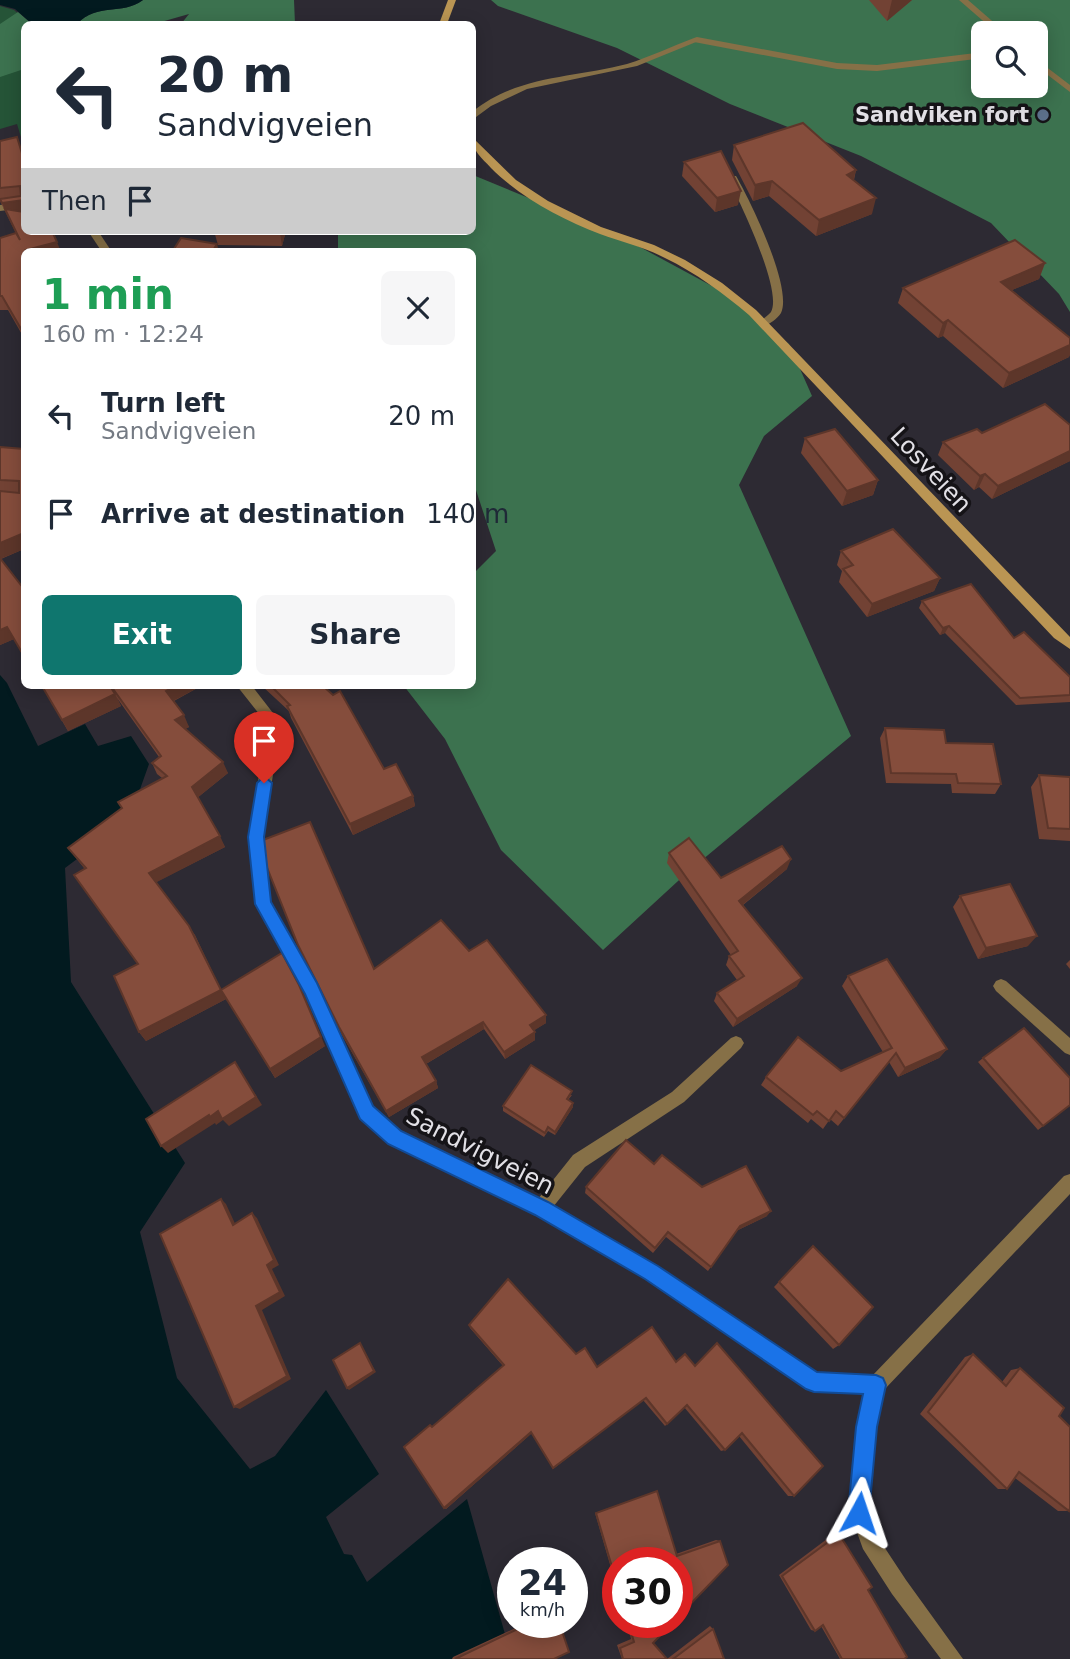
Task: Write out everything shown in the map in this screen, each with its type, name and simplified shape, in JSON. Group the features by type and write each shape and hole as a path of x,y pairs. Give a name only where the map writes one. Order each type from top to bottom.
{"street":[{"path":"444,21 452,0"},
{"path":"963,0 988,21"},
{"path":"476,114 494,99 519,89 628,66 697,40 837,66 877,68 971,57"},
{"path":"1048,72 1070,89"},
{"name":"Losveien","path":"476,145 501,174 528,194 596,228 666,254 724,288 764,323 942,513 1070,644"},
{"path":"728,167 761,239 778,294 776,311 764,323"},
{"path":"0,208 21,205"},
{"name":"Sandvigveien","path":"246,689 266,713 269,756 256,837 263,904 311,989 366,1113 395,1137 541,1209 651,1273 814,1382 876,1385"},
{"path":"1001,986 1070,1048"},
{"path":"541,1209 579,1161 678,1097 736,1043"},
{"path":"953,1659 899,1587 870,1542 859,1513 866,1427 876,1385 1070,1182"}],"green space":[{"path":"143,0 294,0 295,21 183,21 189,14 164,21 80,21 93,13 135,5"},
{"path":"491,0 1070,0 1070,312 1059,294 991,223 861,156 730,104 617,48 498,6"},
{"path":"0,6 14,10 24,21 21,21 21,137 17,124 0,129"},
{"path":"18,12 28,21 21,21 21,70 0,77 0,24"},
{"path":"476,176 614,233 723,292 789,344 812,396 764,436 739,485 851,736 690,870 603,950 501,850 445,739 406,689 476,689 476,571 496,551 476,490 476,248 338,248 338,235 476,235"}],"water":[{"path":"0,0 143,0 135,5 93,13 80,21 29,21 15,9 0,5"},
{"path":"0,675 7,683 38,746 85,724 98,746 131,736 149,764 129,820 65,868 71,982 185,1163 140,1232 177,1378 250,1469 275,1456 326,1390 379,1474 326,1517 344,1554 352,1555 367,1582 467,1499 497,1606 497,1638 506,1638 512,1659 0,1659"}],"building":[{"path":"803,123 856,170 847,175 876,198 819,220 772,181 755,185 734,145"},
{"path":"17,137 21,150 21,196 20,186 0,188 0,141"},
{"path":"721,151 741,191 717,198 684,162"},
{"path":"21,196 21,200 2,203 0,199"},
{"path":"5,209 21,212 21,235 54,235 57,242 21,248 21,329 0,296 0,238 16,233 20,240"},
{"path":"181,238 217,244 214,248 175,248"},
{"path":"1015,240 1045,263 1001,282 1070,338 1070,345 1009,373 948,320 943,323 903,288"},
{"path":"1045,404 1070,425 1070,451 998,486 985,474 980,476 943,442 977,429 982,433"},
{"path":"835,429 878,480 847,491 805,438"},
{"path":"0,447 21,449 21,534 0,543 0,491 19,493 19,481 0,480"},
{"path":"893,529 940,578 872,604 843,569 853,565 841,551"},
{"path":"0,558 21,585 21,651 7,627 0,630"},
{"path":"971,584 1014,638 1024,632 1070,677 1070,695 1020,698 949,626 943,628 922,601"},
{"path":"44,689 112,689 115,694 62,720"},
{"path":"113,689 170,689 166,691 184,715 175,720 223,762 192,787 220,836 149,873 189,926 221,990 139,1032 114,976 138,964 74,875 86,868 68,848 122,808 118,802 167,776 152,763 161,756"},
{"path":"274,689 326,689 333,695 340,691 384,769 396,764 413,796 350,824 287,706 290,705"},
{"path":"885,728 944,730 946,743 993,744 1001,784 958,783 956,774 891,773"},
{"path":"1039,775 1070,777 1070,829 1048,828"},
{"path":"310,822 374,969 441,920 469,951 487,940 546,1015 530,1025 535,1032 504,1052 483,1022 422,1057 436,1081 386,1111 339,1027 298,945 266,865 263,840"},
{"path":"689,838 721,878 782,846 791,859 739,901 802,978 737,1019 717,993 744,976 729,956 738,951 669,853"},
{"path":"1010,884 1037,936 986,948 960,896"},
{"path":"282,953 321,1037 270,1069 221,990"},
{"path":"887,959 947,1049 905,1068 896,1053 844,1118 836,1111 829,1121 817,1111 813,1115 766,1077 798,1037 841,1071 892,1048 848,976"},
{"path":"1024,1028 1070,1078 1070,1105 1043,1126 983,1058"},
{"path":"235,1062 256,1097 222,1119 218,1111 210,1117 209,1115 161,1146 146,1119"},
{"path":"531,1065 572,1091 567,1099 573,1103 555,1132 548,1127 545,1133 503,1106"},
{"path":"626,1140 654,1164 662,1155 702,1187 746,1166 771,1211 740,1226 711,1267 668,1232 655,1248 586,1187"},
{"path":"221,1199 233,1225 252,1213 274,1260 267,1265 280,1292 256,1306 287,1376 234,1407 160,1234"},
{"path":"813,1246 873,1307 839,1345 779,1282"},
{"path":"508,1279 576,1354 585,1348 597,1367 652,1327 676,1362 685,1354 695,1366 717,1343 823,1466 794,1496 742,1433 725,1450 687,1405 667,1424 646,1398 553,1468 531,1432 444,1508 404,1447 430,1425 432,1427 504,1365 469,1325"},
{"path":"360,1343 374,1371 347,1388 333,1360"},
{"path":"973,1354 1006,1386 1020,1368 1064,1408 1059,1416 1070,1427 1069,1511 1019,1472 1007,1489 928,1412"},
{"path":"657,1491 674,1547 606,1547 596,1513"},
{"path":"839,1534 872,1587 868,1590 907,1657 904,1659 842,1659 823,1625 815,1631 782,1576"},
{"path":"720,1541 728,1565 693,1601 693,1550"},
{"path":"713,1629 724,1659 673,1659"},
{"path":"499,1638 564,1638 569,1652 554,1659 455,1659"},
{"path":"633,1638 658,1638 653,1643 667,1659 623,1659 620,1648 634,1642"}],"place":[{"name":"Sandviken fort","path":"1043,115"}],"route":[{"path":"264,783 256,837 263,904 311,989 366,1113 395,1137 541,1209 651,1273 814,1382 876,1385 866,1427 859,1513"}]}
